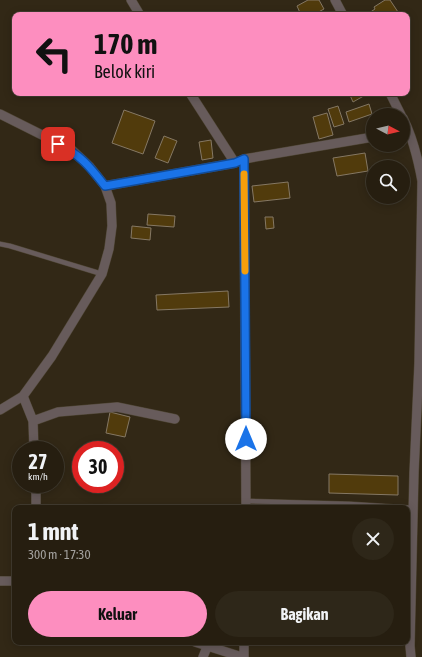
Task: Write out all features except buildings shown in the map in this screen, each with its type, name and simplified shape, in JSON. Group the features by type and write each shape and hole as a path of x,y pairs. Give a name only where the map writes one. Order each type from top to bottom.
{"street":[{"path":"131,0 138,12"},
{"path":"335,0 341,12"},
{"path":"192,96 235,163"},
{"path":"392,96 398,108"},
{"path":"0,114 72,150 90,167 105,186 111,203 112,226 109,249 102,274 52,356 23,396 0,410"},
{"path":"105,186 235,163 244,159 366,138"},
{"path":"410,140 417,157 422,181 419,363 413,508 411,657"},
{"path":"244,159 246,505"},
{"path":"23,396 33,420 34,441"},
{"path":"33,420 58,412 118,407 175,419"},
{"path":"36,493 36,505"},
{"path":"0,581 12,581"},
{"path":"202,645 243,657 244,645"},
{"path":"203,657 207,647"}],"lane":[{"path":"0,244 102,274"},
{"path":"246,505 366,505"}],"slow traffic":[{"path":"244,174 245,271"}],"route":[{"path":"58,144 72,150 90,167 105,186 235,163 244,159 246,439"}]}
